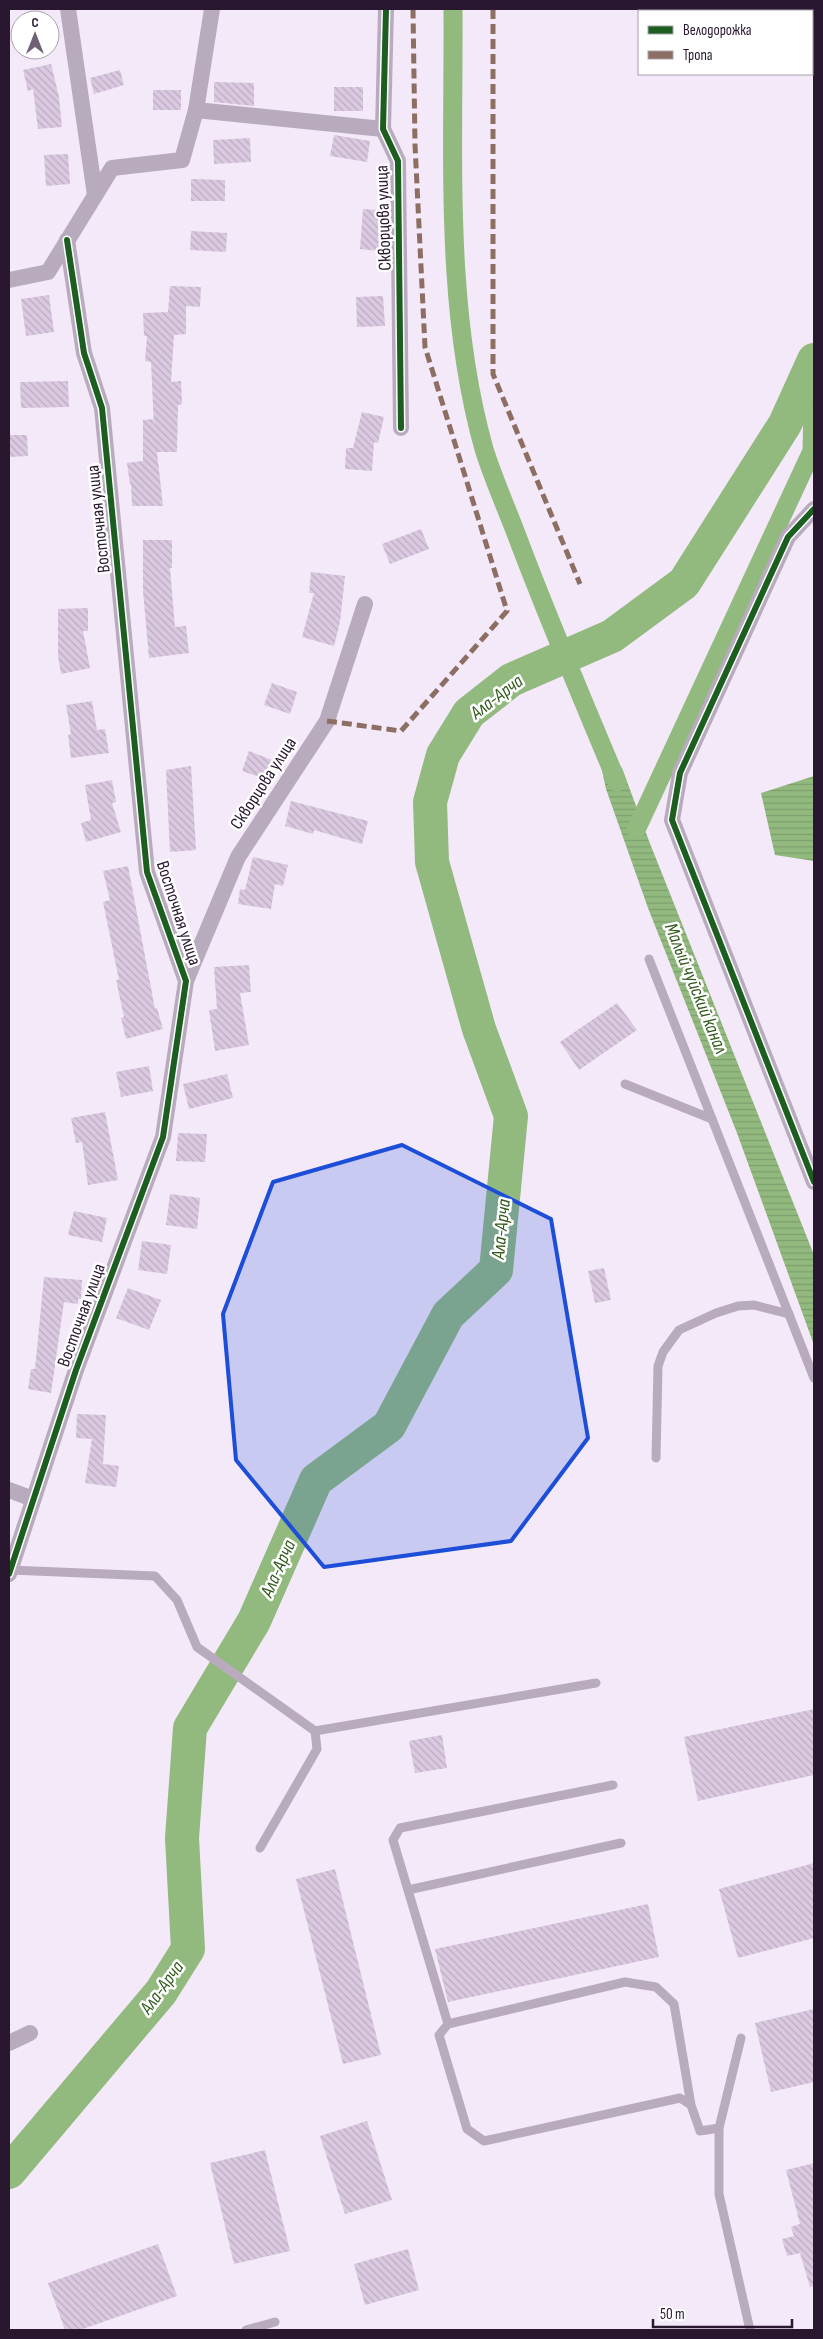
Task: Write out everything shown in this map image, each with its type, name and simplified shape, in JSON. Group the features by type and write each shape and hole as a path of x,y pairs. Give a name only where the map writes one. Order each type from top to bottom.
{"street":[{"path":"68,9 95,195"},
{"path":"9,280 48,272 112,168 182,160 196,110 212,9"},
{"name":"Скворцова улица","path":"386,9 384,129 398,161 401,428"},
{"path":"196,110 384,129"},
{"name":"Восточная улица","path":"9,1572 76,1370 163,1137 186,981 147,872 102,408 84,353 67,240"},
{"path":"814,509 788,537 680,773 672,820 814,1182"},
{"name":"Скворцова улица","path":"186,981 238,857 327,722 365,604"},
{"path":"9,1490 33,1499"},
{"path":"9,2043 30,2033"}],"lane":[{"path":"649,959 814,1378"},
{"path":"625,1084 712,1119"},
{"path":"656,1458 658,1366 663,1352 679,1330 716,1313 738,1306 754,1305 789,1314"},
{"path":"9,1572 155,1576 177,1600 197,1647 315,1731 596,1683"},
{"path":"260,1848 317,1749 315,1731"},
{"path":"448,2024 393,1840 400,1828 613,1785"},
{"path":"408,1890 621,1843"},
{"path":"691,2105 680,2098 484,2141 467,2129 440,2035 448,2024 625,1982 656,1988 674,2004 691,2105 700,2131 719,2128"},
{"path":"742,2038 719,2128 719,2194 750,2330"},
{"path":"246,2330 275,2322"}],"highlighted area":[{"path":"402,1145 551,1219 588,1438 511,1541 324,1567 236,1460 223,1314 273,1182"}],"water":[{"name":"Малый чуйский канал","path":"611,756 622,768 649,841 814,1255 814,1345 737,1133 648,908 606,789 600,761"},
{"path":"814,776 814,861 775,855 761,793"}],"building":[{"path":"51,64 59,97 62,127 38,129 33,89 28,91 23,70"},
{"path":"120,70 124,85 94,94 90,78"},
{"path":"214,82 254,83 254,106 214,102"},
{"path":"334,87 363,87 363,111 334,111"},
{"path":"153,90 181,90 181,110 153,110"},
{"path":"334,135 370,141 367,162 330,156"},
{"path":"250,138 251,162 214,164 213,140"},
{"path":"68,154 70,184 46,186 44,155"},
{"path":"191,179 225,180 225,201 191,201"},
{"path":"363,209 389,211 387,252 360,249"},
{"path":"191,231 227,233 226,252 190,250"},
{"path":"170,286 201,287 200,307 186,306 186,334 174,335 171,382 181,381 182,404 178,405 177,452 157,452 163,506 132,506 131,484 127,463 143,461 143,420 153,419 154,428 151,362 145,361 147,336 144,336 143,313 168,312"},
{"path":"49,295 54,332 26,336 21,299"},
{"path":"383,296 385,326 357,327 356,297"},
{"path":"68,381 69,407 21,408 20,382"},
{"path":"362,412 384,417 378,443 374,442 372,471 345,469 346,448 353,448"},
{"path":"9,435 27,435 28,456 9,457"},
{"path":"421,529 429,549 390,564 382,544"},
{"path":"143,540 172,540 172,568 170,568 175,627 186,626 189,653 149,658 143,591"},
{"path":"311,572 345,576 340,622 334,646 302,637 314,593 309,593"},
{"path":"88,608 88,631 83,631 90,668 61,674 58,656 58,609"},
{"path":"272,683 297,692 290,714 264,705"},
{"path":"92,701 97,730 105,729 109,753 71,758 68,735 71,734 66,705"},
{"path":"249,751 272,760 265,779 242,771"},
{"path":"191,766 196,850 170,852 166,770"},
{"path":"112,780 116,802 112,803 121,832 86,842 81,823 91,820 85,785"},
{"path":"291,801 368,821 362,844 314,830 313,834 285,826"},
{"path":"253,857 288,865 283,886 275,884 271,909 238,904 240,889 245,890"},
{"path":"128,866 155,1009 157,1008 163,1029 126,1039 121,1018 124,1017 116,980 119,980 103,902 110,900 103,871"},
{"path":"249,965 251,992 240,993 249,1045 215,1051 209,1010 217,1009 214,967"},
{"path":"617,1003 637,1030 579,1070 560,1042"},
{"path":"149,1066 153,1091 121,1097 116,1072"},
{"path":"227,1074 233,1098 189,1109 183,1084"},
{"path":"105,1112 118,1180 88,1185 82,1142 76,1143 71,1118"},
{"path":"178,1133 207,1134 205,1162 176,1161"},
{"path":"170,1194 200,1198 197,1229 166,1225"},
{"path":"74,1211 107,1218 102,1242 68,1235"},
{"path":"142,1241 171,1245 167,1274 138,1270"},
{"path":"604,1268 611,1300 595,1303 588,1271"},
{"path":"44,1277 82,1280 81,1299 78,1299 78,1304 64,1302 51,1393 28,1389 31,1369 35,1369"},
{"path":"128,1288 161,1300 149,1330 116,1318"},
{"path":"77,1414 106,1415 103,1464 119,1466 116,1487 85,1483 92,1439 76,1438"},
{"path":"814,1709 814,1775 698,1801 684,1737"},
{"path":"442,1735 447,1768 415,1773 409,1741"},
{"path":"814,1863 814,1938 738,1958 719,1889"},
{"path":"335,1869 381,2055 343,2064 296,1879"},
{"path":"648,1904 659,1957 448,2002 435,1949"},
{"path":"814,2009 814,2082 771,2092 755,2023"},
{"path":"367,2121 392,2200 345,2214 320,2136"},
{"path":"265,2150 290,2251 234,2264 210,2163"},
{"path":"814,2163 814,2286 810,2287 800,2253 787,2256 782,2239 794,2236 791,2227 800,2224 786,2170"},
{"path":"158,2244 177,2296 80,2330 65,2330 48,2283"},
{"path":"408,2249 419,2290 365,2305 354,2264"}],"waterway":[{"path":"453,9 454,230 462,341 471,395 484,449 495,482 553,629 617,782"},
{"name":"Ала-Арча","path":"9,2172 161,1992 188,1949 182,1838 190,1728 254,1621 316,1480 389,1426 448,1315 496,1270 511,1116 479,1029 432,862 430,802 443,755 469,713 511,680 612,636 684,583 785,424 814,360"},
{"path":"636,830 812,451 814,361"}],"marked path":[{"path":"327,721 401,731 507,611 425,347 415,145 413,9"},
{"path":"493,9 493,374 580,584"}],"cycle path":[{"path":"386,9 383,129 398,161 401,428"},
{"path":"9,1574 76,1370 163,1137 186,981 147,872 102,408 84,353 67,240"},
{"path":"814,509 788,537 680,773 672,820 814,1182"}]}
